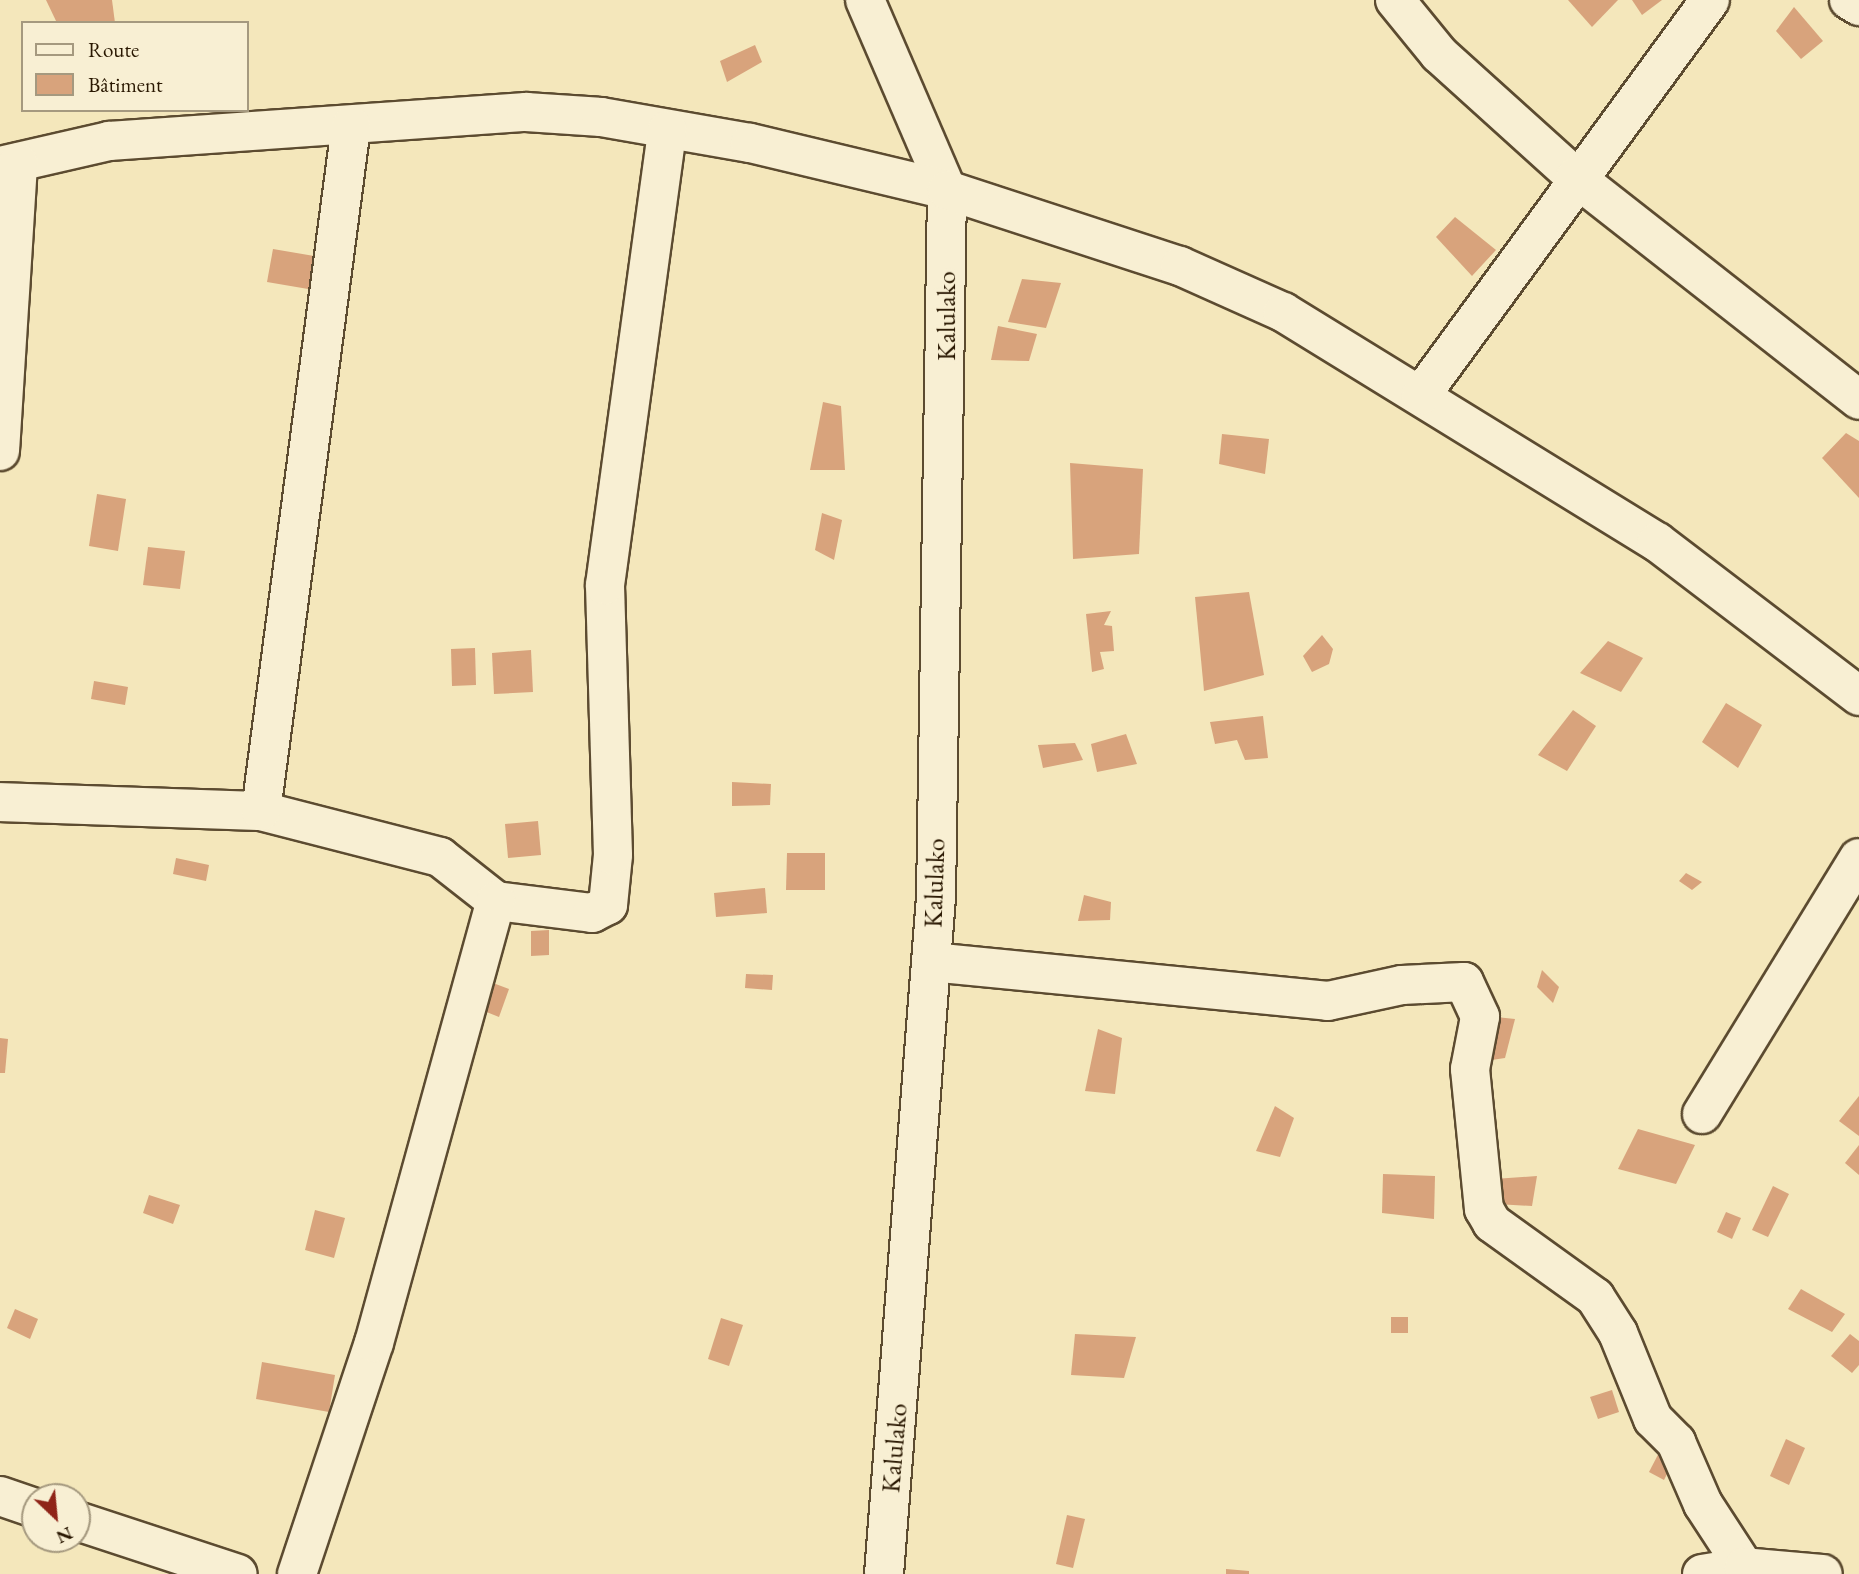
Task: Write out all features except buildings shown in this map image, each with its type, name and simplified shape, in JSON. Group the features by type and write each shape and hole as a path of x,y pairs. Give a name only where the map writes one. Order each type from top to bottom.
{"street":[{"path":"865,0 947,190"},
{"path":"1395,0 1439,54 1575,177 1859,400"},
{"path":"1421,395 1575,177 1710,0"},
{"path":"1849,0 1859,6"},
{"path":"0,450 9,164 109,141 526,112 667,130 947,190 1192,271 1283,312 1657,542 1859,696"},
{"path":"261,811 351,126"},
{"path":"0,802 261,811 440,857 496,901 592,913 608,905 613,855 605,585 667,130"},
{"name":"Kalulako","path":"884,1574 931,962 945,539 947,190"},
{"path":"1702,1114 1859,858"},
{"path":"297,1574 374,1343 496,901"},
{"path":"931,962 1328,1001 1402,985 1464,982 1480,1017 1470,1069 1484,1209 1492,1223 1595,1297 1618,1333 1653,1419 1676,1442 1703,1504 1744,1567"},
{"path":"0,1496 21,1503"},
{"path":"91,1526 239,1574"},
{"path":"1702,1574 1744,1567 1823,1574"}]}
